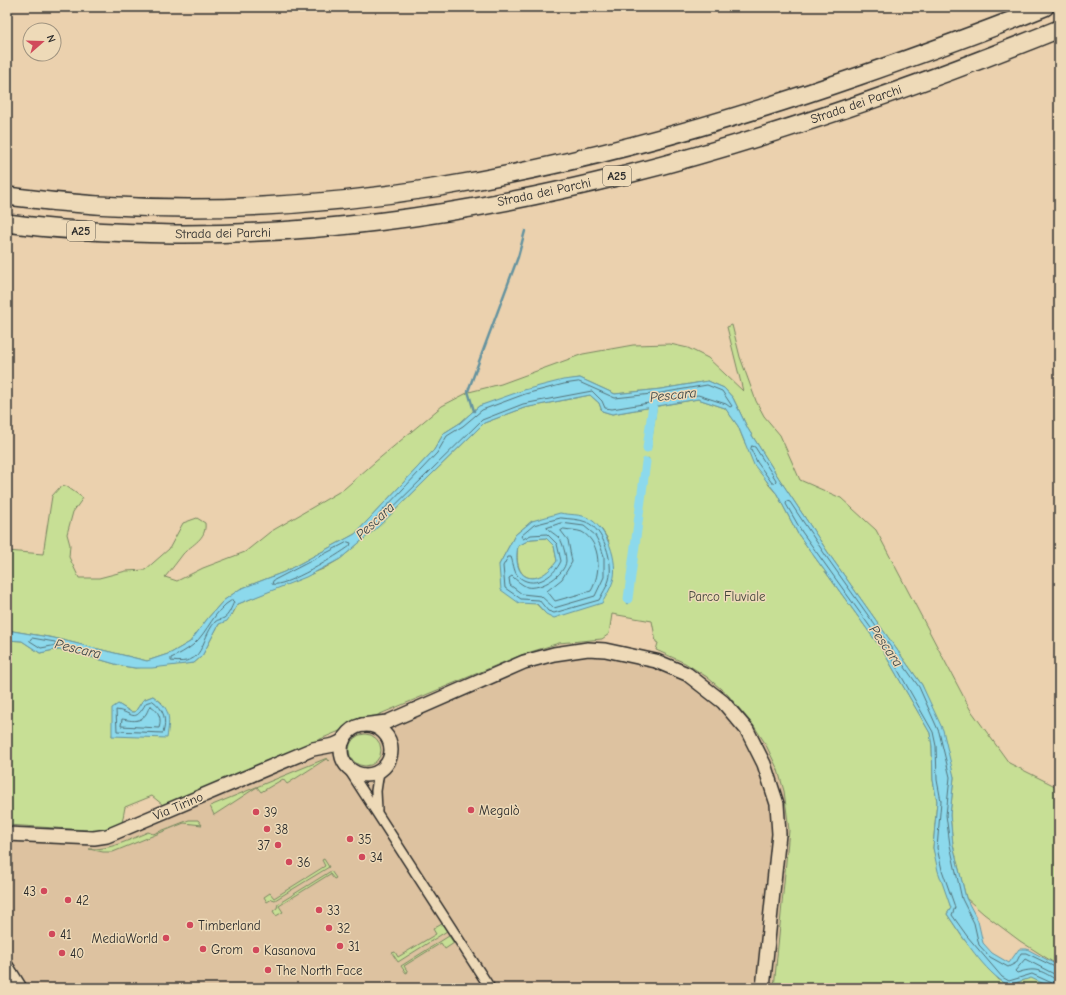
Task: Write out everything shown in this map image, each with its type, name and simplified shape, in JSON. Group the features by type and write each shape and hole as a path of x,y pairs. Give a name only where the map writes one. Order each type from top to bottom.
{"highway":[{"name":"Strada dei Parchi","path":"7,196 78,204 155,208 252,208 347,200 434,189 540,168 631,146 750,113 922,54 1045,7"},
{"name":"Strada dei Parchi","path":"7,223 79,230 156,234 262,232 350,226 438,213 548,192 694,155 813,119 931,78 1059,29"}],"street":[{"path":"490,988 346,765 342,753 343,741 350,730 362,725 387,722 524,662 554,654 588,650 605,650 656,661 687,674 723,702 747,730 764,764 777,804 779,834 763,988"},
{"path":"362,725 378,728 386,736 390,743 389,759 379,771 375,803 378,815"},
{"name":"Via Tirino","path":"7,834 94,838 107,836 313,749 334,745 343,741"},
{"path":"346,765 352,770 365,774 379,771"},
{"path":"7,967 20,988"}],"shaded area":[{"name":"Megalò","path":"601,641 655,653 718,677 757,723 786,781 789,830 774,988 12,988 7,980 7,826 103,832 547,647"}],"green space":[{"path":"732,325 740,357 756,401 764,416 780,435 800,480 841,498 876,530 970,709 1009,763 1059,788 1059,966 1020,941 984,914 966,898 953,845 950,815 954,777 922,685 831,557 780,480 748,429 733,398 724,388 708,381 661,389 615,394 580,378 568,380 479,406 460,423 444,433 434,450 355,534 284,572 240,589 223,601 190,642 171,653 147,661 54,638 7,630 7,551 43,554 52,496 60,487 66,486 83,498 73,512 67,534 70,545 69,557 79,578 99,578 126,571 145,570 169,549 183,523 197,518 205,523 204,533 198,541 183,554 165,577 177,581 203,568 245,552 270,532 344,489 442,406 469,392 501,384 583,354 633,345 670,344 688,348 708,358 743,391 727,327"},
{"name":"Parco Fluviale","path":"590,395 599,403 602,411 612,414 698,399 725,408 738,426 744,441 769,485 777,494 798,534 883,651 930,733 933,780 937,801 933,848 951,908 947,914 963,938 999,980 1017,983 1031,977 1053,988 774,988 789,830 784,791 778,770 765,743 754,726 728,695 707,677 685,663 656,650 658,643 656,642 652,621 612,614 609,634 602,639 559,643 521,655 163,805 152,796 125,807 122,823 103,831 7,825 7,640 22,641 40,653 54,650 67,650 122,666 135,668 194,663 202,656 219,624 232,615 238,604 323,569 340,559 378,527 484,423 524,408","holes":["588,518 602,530 609,541 546,614 499,565 515,535 532,521","153,696 162,703 112,736 118,704 131,712 135,712 143,700"]},
{"path":"546,538 554,546 557,561 549,570 534,578 522,574 517,558 518,546 531,539"},
{"path":"362,734 368,734 378,741 381,750 380,756 374,763 368,766 362,766 352,759 349,753 349,747 356,737"},
{"path":"327,758 329,761 326,759 287,784 283,779 261,792 257,787 214,815 210,806"},
{"path":"189,820 198,820 202,825 184,823 113,852 103,852 89,849 112,846 148,832 153,834"},
{"path":"324,859 329,867 275,900 272,899 267,902 264,897 270,893 274,898 325,866 322,860"},
{"path":"331,871 336,878 334,879 330,874 279,906 283,912 276,916 273,911 277,908 278,904"},
{"path":"442,924 447,931 398,962 392,953 395,952 398,957 436,934 433,929"},
{"path":"449,936 454,943 445,949 441,943 404,966 408,972 406,973 401,966"}],"water":[{"name":"Pescara","path":"580,378 615,394 661,389 708,381 724,388 733,398 748,429 780,480 831,557 922,685 943,730 954,777 950,815 953,845 966,898 978,921 983,943 992,953 1009,963 1019,949 1027,949 1059,966 1059,988 1053,988 1031,978 1008,985 991,972 974,953 947,914 951,908 938,871 933,848 937,801 933,780 930,733 883,651 798,534 777,494 754,465 738,426 725,408 698,399 612,414 602,411 599,403 590,395 524,408 484,423 378,527 340,559 306,577 238,604 227,621 219,624 202,656 194,663 152,668 135,668 122,666 67,650 54,650 40,653 22,641 7,640 7,630 54,638 147,661 171,653 190,642 223,601 240,589 284,572 355,534 434,450 444,433 460,423 479,406 524,390 563,380"},
{"path":"560,513 578,515 588,518 601,529 610,546 614,564 613,581 602,603 554,618 546,614 537,604 519,603 501,590 499,565 515,535 532,521","holes":["546,538 554,546 557,561 549,570 534,578 527,577 522,574 518,567 518,546 531,539"]},
{"path":"153,696 163,705 168,714 169,724 167,738 112,736 112,708 118,704 131,712 135,712 143,700"}],"waterway":[{"path":"474,411 468,391 518,257 525,231"},
{"path":"647,448 654,397"},
{"path":"650,447 656,404"},
{"path":"627,603 648,459"},
{"path":"628,599 646,462"}],"place":[{"name":"Megalò","path":"471,810"},
{"name":"39","path":"256,812"},
{"name":"38","path":"267,829"},
{"name":"35","path":"350,839"},
{"name":"37","path":"278,845"},
{"name":"34","path":"362,857"},
{"name":"36","path":"289,862"},
{"name":"43","path":"44,891"},
{"name":"42","path":"68,900"},
{"name":"33","path":"319,910"},
{"name":"Timberland","path":"190,925"},
{"name":"32","path":"329,928"},
{"name":"41","path":"52,934"},
{"name":"MediaWorld","path":"166,938"},
{"name":"31","path":"340,946"},
{"name":"Grom","path":"203,949"},
{"name":"Kasanova","path":"256,950"},
{"name":"40","path":"62,953"},
{"name":"The North Face","path":"268,970"}]}
